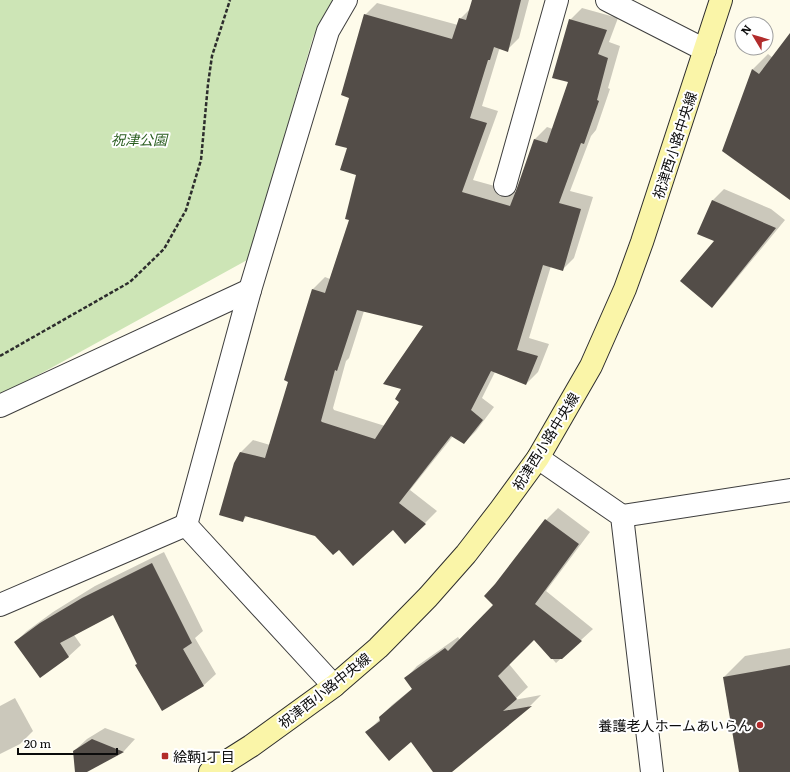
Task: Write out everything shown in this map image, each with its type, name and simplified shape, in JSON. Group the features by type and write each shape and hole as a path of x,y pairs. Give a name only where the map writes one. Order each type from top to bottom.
{"main road":[{"name":"祝津西小路中央線","path":"210,772 251,746 334,686 378,648 428,597 466,554 538,458 591,366 625,289 722,0"}],"street":[{"path":"186,525 250,290 328,31 346,0"},
{"path":"505,186 557,0"},
{"path":"607,0 705,50"},
{"path":"0,406 250,290"},
{"path":"538,458 622,516 790,490"},
{"path":"622,516 652,772"},
{"path":"0,605 186,525"},
{"path":"186,525 334,686"}],"path":[{"path":"0,356 130,282 164,249 186,210 201,160 212,56 230,0"}],"green space":[{"name":"祝津公園","path":"0,0 333,0 313,37 249,259 0,395"}],"building":[{"path":"472,0 521,0 508,52 494,47 490,60 488,60 470,118 487,123 462,192 510,206 534,139 547,143 568,82 552,78 569,19 607,30 598,54 608,58 597,100 599,101 584,144 581,143 559,203 581,209 563,271 543,265 517,350 538,356 526,385 491,371 471,410 483,420 464,444 451,436 399,503 426,524 405,544 393,530 353,566 339,550 333,555 315,536 245,516 243,522 219,515 234,463 240,452 265,458 288,382 284,380 312,289 325,293 349,220 345,219 356,175 340,170 347,148 335,145 349,98 341,95 364,14 452,39 459,18 466,20","holes":["357,310 423,326 383,384 401,389 395,399 399,402 375,439 321,421 335,370 337,371"]},
{"path":"790,33 790,200 722,151 752,69 759,74"},
{"path":"712,200 776,228 712,308 680,281 714,241 697,234"},
{"path":"545,519 579,544 535,604 582,641 562,659 551,659 534,640 498,676 517,699 503,711 532,706 452,772 433,772 411,742 389,761 365,732 380,721 379,717 412,689 404,678 445,648 448,651 493,605 484,596"},
{"path":"152,563 192,643 183,649 204,686 162,711 135,665 137,664 113,615 60,643 69,657 40,678 14,642 40,623 82,598"},
{"name":"養護老人ホームあいらん","path":"790,665 790,772 739,772 723,677"},
{"path":"92,739 124,752 87,772 75,772 73,751"}],"place":[{"name":"養護老人ホームあいらん","path":"760,725"},
{"name":"絵鞆1丁目","path":"165,756"}]}
